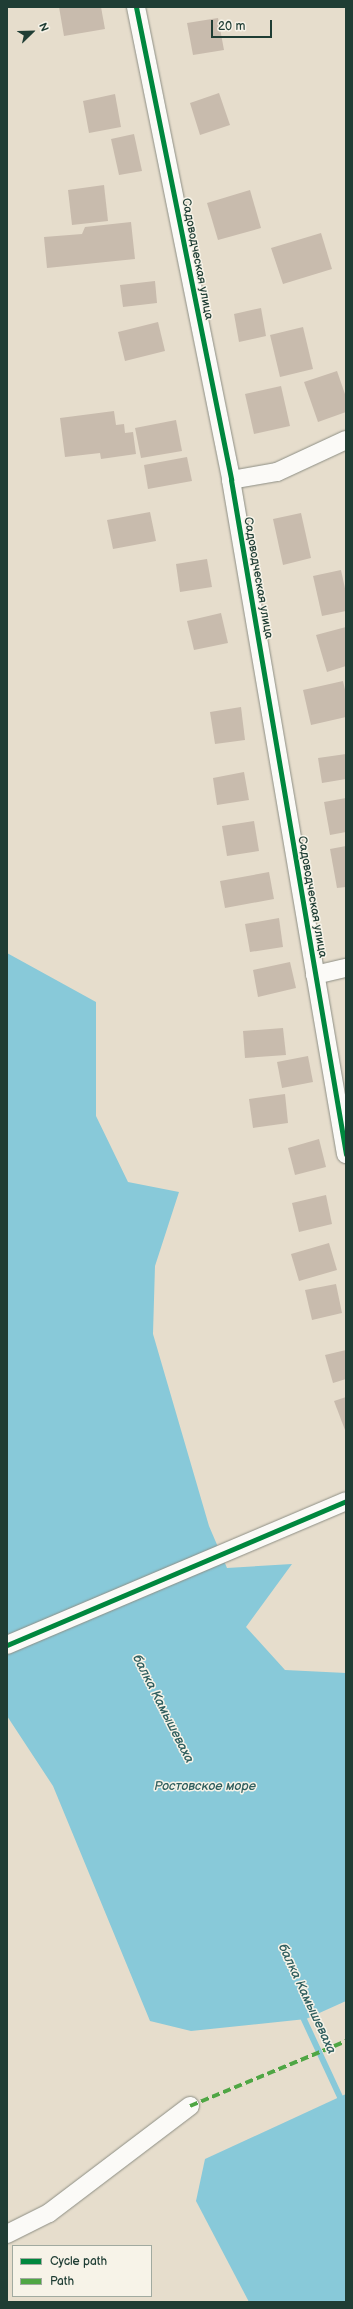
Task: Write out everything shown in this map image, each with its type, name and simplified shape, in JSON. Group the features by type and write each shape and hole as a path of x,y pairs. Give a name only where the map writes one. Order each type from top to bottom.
{"street":[{"name":"Садоводческая улица","path":"136,7 231,480 346,1154"},
{"path":"231,480 277,472 346,440"},
{"path":"315,975 346,968"},
{"path":"7,1645 346,1501"},
{"path":"7,2234 49,2213 190,2106"}],"water":[{"name":"Ростовское море","path":"7,953 96,1002 96,1116 128,1182 179,1192 155,1266 153,1334 209,1526 227,1568 292,1564 246,1627 285,1670 346,1673 346,2001 306,2019 191,2031 150,2021 53,1786 7,1716"},
{"path":"346,2094 346,2302 249,2302 196,2201 205,2159"}],"building":[{"path":"59,7 101,7 105,29 64,36"},
{"path":"218,18 224,50 193,55 187,23"},
{"path":"219,93 230,125 200,135 190,103"},
{"path":"115,94 121,127 89,133 83,101"},
{"path":"134,134 142,171 119,175 111,139"},
{"path":"104,185 108,221 72,225 68,190"},
{"path":"250,190 261,228 218,240 207,203"},
{"path":"131,222 135,259 47,268 44,237 82,234 85,227"},
{"path":"321,233 332,269 283,284 271,248"},
{"path":"155,281 157,303 123,307 120,285"},
{"path":"261,308 266,336 239,342 234,314"},
{"path":"158,322 165,351 125,361 118,332"},
{"path":"303,327 313,369 280,377 270,335"},
{"path":"337,371 346,397 346,412 318,422 304,382"},
{"path":"281,386 290,426 254,434 245,394"},
{"path":"114,411 116,425 124,424 125,433 133,432 136,454 101,459 100,453 65,457 60,418"},
{"path":"176,420 182,451 141,458 135,428"},
{"path":"187,457 192,481 148,489 144,465"},
{"path":"150,512 156,541 113,549 107,520"},
{"path":"301,513 311,558 283,565 273,519"},
{"path":"207,559 212,587 180,592 176,564"},
{"path":"341,570 346,593 346,611 322,616 313,576"},
{"path":"221,613 228,643 194,650 187,621"},
{"path":"346,627 346,666 327,672 316,635"},
{"path":"343,681 346,694 346,717 311,725 303,690"},
{"path":"241,707 245,740 215,744 210,712"},
{"path":"346,754 346,779 322,783 318,758"},
{"path":"244,772 249,800 217,805 213,778"},
{"path":"346,798 346,832 330,835 324,802"},
{"path":"254,821 259,851 227,856 222,826"},
{"path":"346,846 346,887 337,888 330,849"},
{"path":"269,872 274,899 225,908 220,881"},
{"path":"279,918 283,947 250,952 245,924"},
{"path":"290,962 296,988 258,997 253,970"},
{"path":"283,1028 286,1055 245,1058 243,1031"},
{"path":"308,1056 313,1082 282,1088 277,1062"},
{"path":"285,1094 288,1123 253,1128 249,1099"},
{"path":"319,1139 326,1167 295,1175 288,1148"},
{"path":"326,1195 332,1224 299,1232 292,1203"},
{"path":"329,1243 337,1270 299,1281 291,1254"},
{"path":"336,1284 342,1313 312,1320 305,1290"},
{"path":"346,1350 346,1379 333,1383 325,1355"},
{"path":"346,1397 346,1429 345,1430 334,1401"}],"waterway":[{"name":"балка Камышеваха","path":"301,2013 346,2110"}],"marked path":[{"path":"190,2106 346,2041"}],"cycle path":[{"path":"136,7 231,480 346,1154"},
{"path":"7,1645 346,1501"}]}
